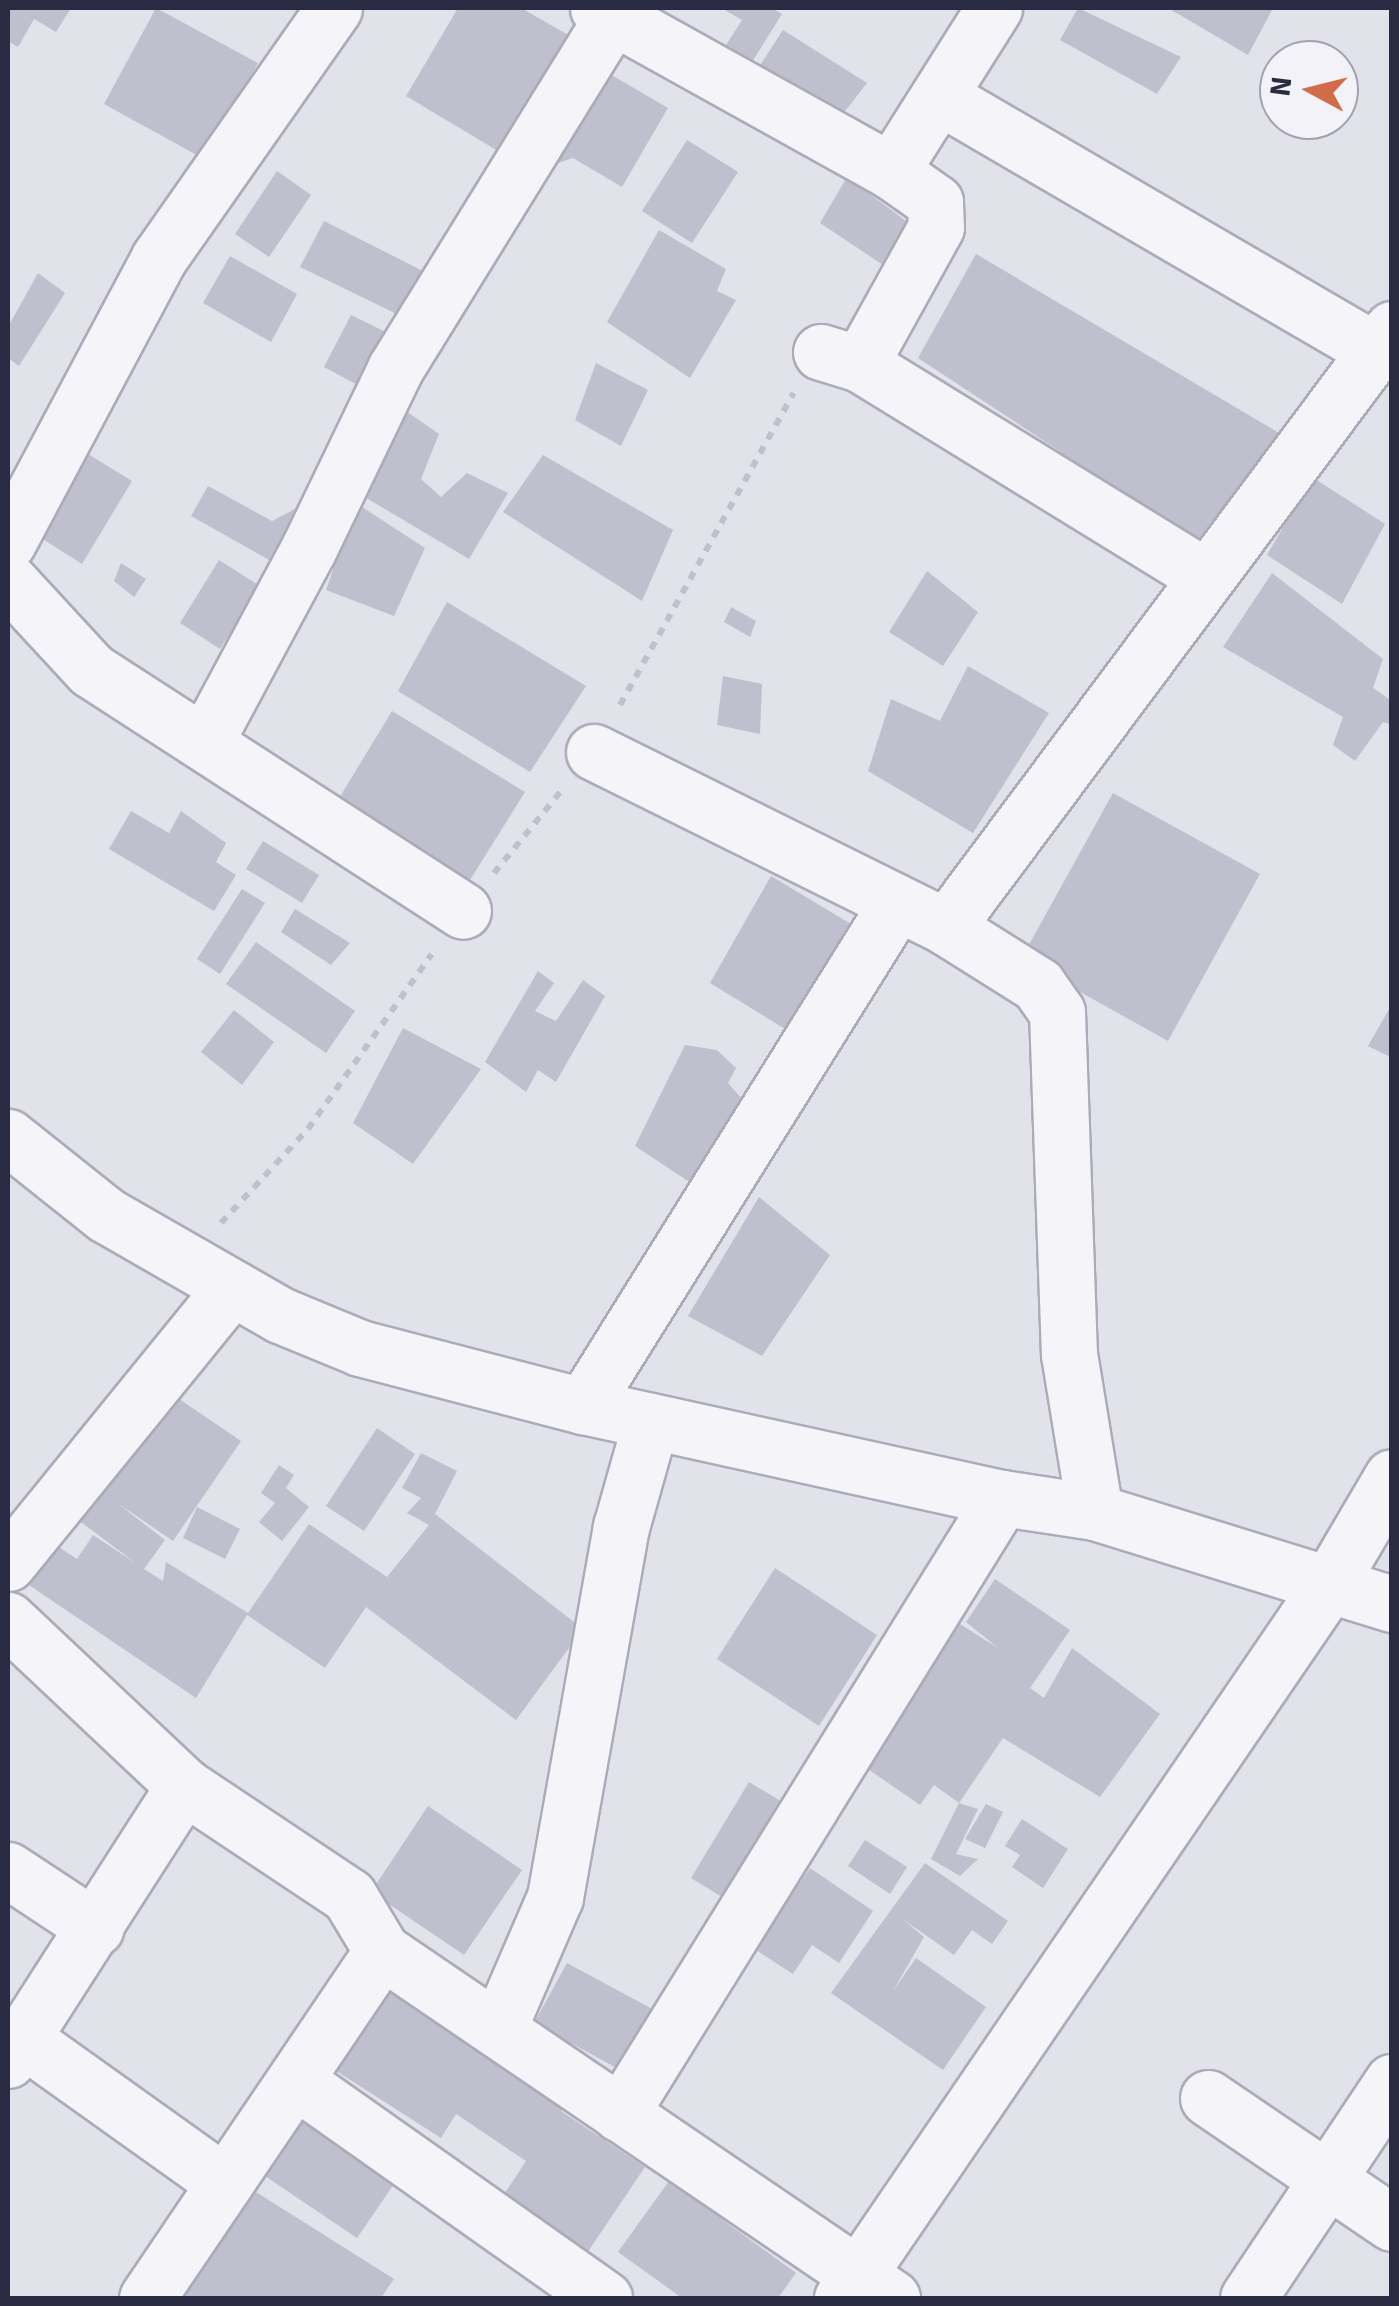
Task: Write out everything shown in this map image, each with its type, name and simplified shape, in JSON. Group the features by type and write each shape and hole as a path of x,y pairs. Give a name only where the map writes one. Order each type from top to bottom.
{"street":[{"path":"8,542 159,258 334,8"},
{"path":"891,171 942,98 994,8"},
{"path":"204,742 309,548 395,368 606,12 891,171 935,202 938,214 841,358 1206,577"},
{"path":"942,98 1384,340 946,927"},
{"path":"8,580 91,670 462,911"},
{"path":"594,752 946,927 1038,985 1057,1012 1069,1354 1096,1512"},
{"path":"584,1406 897,903"},
{"path":"8,1138 106,1215 210,1275 360,1348 651,1421 1002,1498 1096,1512 1392,1604"},
{"path":"8,1562 210,1275"},
{"path":"500,2026 555,1897 621,1527 651,1421"},
{"path":"8,1620 184,1786 349,1896 382,1951 500,2026 864,2291 1328,1586 1392,1477"},
{"path":"620,2114 1002,1498"},
{"path":"184,1786 15,2049 224,2184"},
{"path":"8,1870 96,1928"},
{"path":"148,2298 382,1951"},
{"path":"296,2081 604,2298"},
{"path":"1248,2298 1392,2082"},
{"path":"1208,2098 1392,2223"}],"path":[{"path":"210,1275 462,911 594,752 841,358"}],"building":[{"path":"8,8 71,8 56,32 34,19 18,47 8,41"},
{"path":"156,8 258,63 204,159 104,104"},
{"path":"458,8 521,8 572,37 503,154 406,96"},
{"path":"721,8 772,8 782,14 752,62 726,45 742,20"},
{"path":"1078,8 1181,57 1157,94 1060,40"},
{"path":"1168,8 1268,8 1272,10 1248,55"},
{"path":"783,30 867,83 835,124 755,73"},
{"path":"603,70 668,108 622,187 573,158 546,167"},
{"path":"687,140 738,172 692,243 642,211"},
{"path":"277,171 311,195 269,257 235,234"},
{"path":"847,177 914,227 886,267 820,223"},
{"path":"324,221 429,274 405,318 300,267"},
{"path":"659,230 726,269 717,291 736,300 690,378 607,322"},
{"path":"976,254 1279,433 1199,543 918,358"},
{"path":"230,256 297,294 271,342 203,303"},
{"path":"38,273 65,293 19,366 8,358 8,327"},
{"path":"351,315 394,336 367,390 324,367"},
{"path":"596,363 648,390 621,446 575,420"},
{"path":"396,404 439,434 421,479 441,497 467,473 508,493 469,559 358,493"},
{"path":"88,454 132,481 82,564 38,536"},
{"path":"543,455 673,530 642,601 503,512"},
{"path":"1312,477 1385,524 1342,604 1267,555"},
{"path":"208,486 272,521 295,509 314,520 287,570 191,516"},
{"path":"356,503 425,548 394,616 326,590"},
{"path":"219,560 260,586 220,649 180,623"},
{"path":"121,563 146,579 134,597 114,581"},
{"path":"927,571 978,612 943,666 889,632"},
{"path":"1272,573 1383,659 1373,688 1392,701 1392,725 1383,722 1355,761 1333,745 1343,717 1223,647"},
{"path":"447,602 586,686 530,772 398,691"},
{"path":"731,607 756,621 750,637 724,622"},
{"path":"968,666 1049,713 973,833 868,771 891,699 940,721"},
{"path":"723,676 762,684 760,734 717,725"},
{"path":"392,711 525,792 470,880 335,805"},
{"path":"1113,793 1260,874 1168,1041 1021,959"},
{"path":"131,811 169,833 181,811 226,843 216,862 236,875 214,911 109,849"},
{"path":"263,841 319,875 302,903 246,869"},
{"path":"771,876 851,924 790,1032 710,983"},
{"path":"242,889 265,903 220,974 197,959"},
{"path":"295,909 350,943 331,965 281,932"},
{"path":"256,942 355,1011 326,1053 226,984"},
{"path":"538,971 554,983 535,1011 556,1021 583,980 605,996 556,1082 538,1070 526,1092 485,1062"},
{"path":"1392,1004 1392,1058 1368,1046"},
{"path":"234,1010 274,1042 242,1085 201,1052"},
{"path":"403,1028 481,1069 413,1164 353,1123"},
{"path":"685,1045 717,1050 736,1068 728,1083 743,1100 694,1185 635,1146"},
{"path":"759,1197 830,1255 762,1356 688,1316"},
{"path":"166,1390 241,1441 173,1541 116,1502 165,1540 144,1569 163,1581 166,1562 248,1613 309,1524 387,1577 429,1525 407,1513 421,1498 402,1488 421,1453 457,1471 435,1514 583,1629 516,1720 366,1607 325,1668 247,1615 196,1698 29,1585 56,1545 77,1559 93,1535 137,1564 77,1519"},
{"path":"377,1428 415,1454 364,1531 326,1506"},
{"path":"279,1465 294,1475 286,1488 309,1507 282,1541 259,1522 275,1503 261,1493"},
{"path":"197,1507 240,1529 225,1559 183,1538"},
{"path":"775,1568 877,1635 819,1726 717,1659"},
{"path":"995,1579 1070,1630 1030,1688 1044,1698 1072,1648 1160,1714 1100,1797 1003,1738 959,1803 934,1785 920,1805 862,1765 960,1624 998,1648 966,1622"},
{"path":"749,1782 824,1827 773,1922 810,1868 873,1911 839,1963 812,1945 793,1974 756,1950 771,1927 691,1878"},
{"path":"959,1803 978,1809 956,1854 978,1859 960,1876 931,1859"},
{"path":"986,1804 1003,1812 985,1848 965,1839"},
{"path":"428,1806 522,1870 464,1955 371,1892"},
{"path":"1022,1819 1068,1849 1043,1888 1012,1867 1020,1855 1005,1846"},
{"path":"865,1840 907,1867 890,1894 848,1866"},
{"path":"925,1863 1008,1921 992,1944 972,1930 954,1955 901,1918 924,1937 893,1991 916,1958 986,2007 943,2070 831,1993"},
{"path":"567,1963 656,2011 624,2072 534,2023"},
{"path":"381,1986 492,2057 571,2096 561,2111 645,2167 583,2259 499,2202 526,2161 456,2114 441,2138 330,2067"},
{"path":"293,2115 394,2184 357,2238 256,2170"},
{"path":"669,2181 796,2273 778,2298 682,2298 618,2252"},
{"path":"256,2192 394,2279 381,2298 181,2298"}]}
